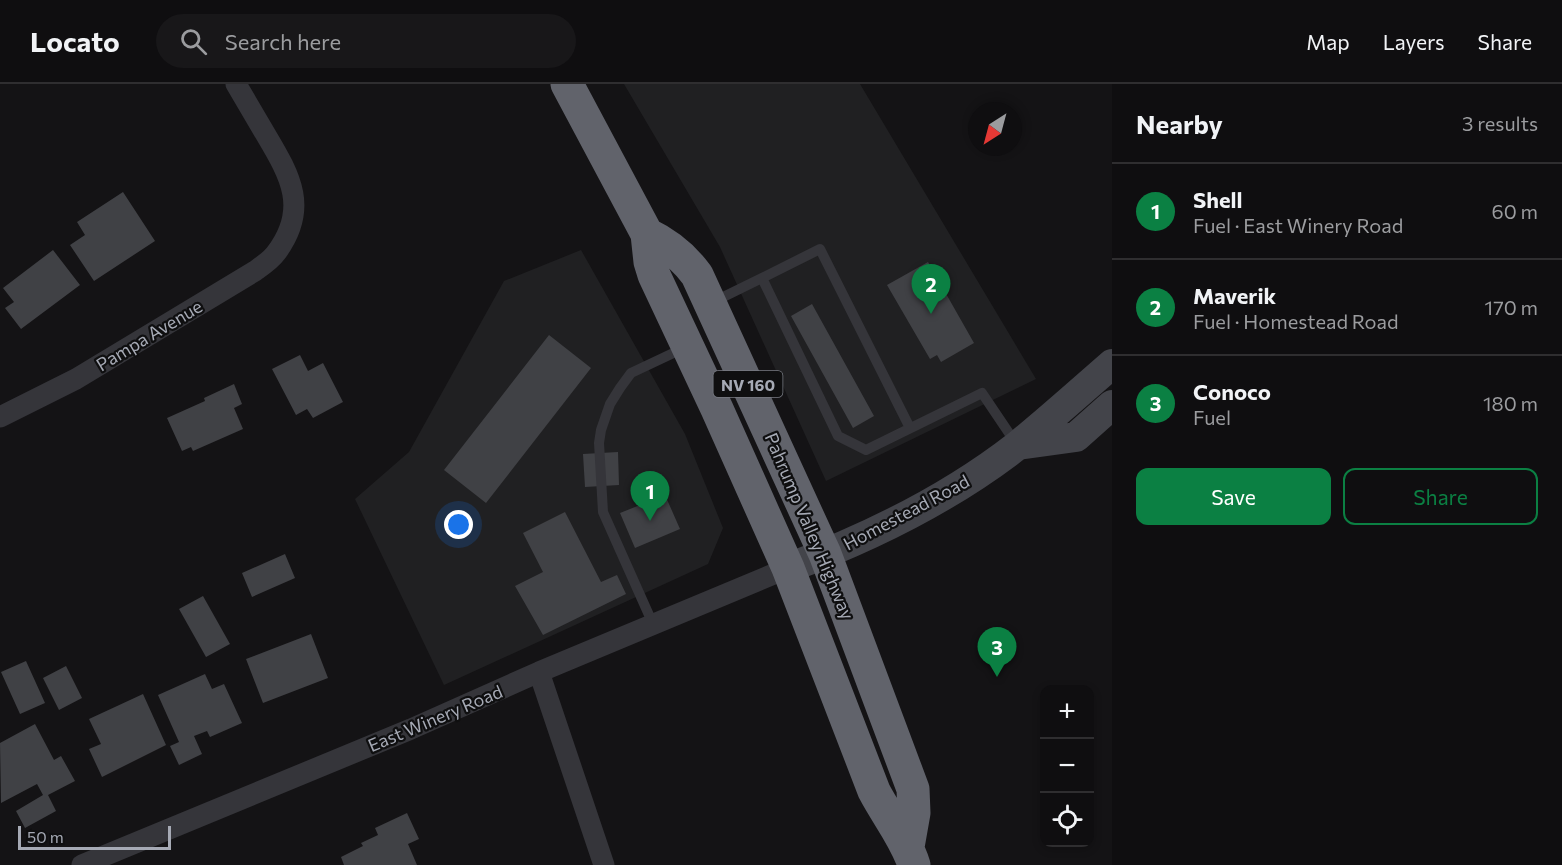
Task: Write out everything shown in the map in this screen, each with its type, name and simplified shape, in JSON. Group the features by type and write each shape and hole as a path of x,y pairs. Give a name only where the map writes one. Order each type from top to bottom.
{"highway":[{"name":"Pahrump Valley Highway","path":"567,84 647,234 654,275 788,568 874,791 911,856"},
{"name":"Pahrump Valley Highway","path":"647,234 674,249 697,275 825,554 913,789 911,856"}],"main road":[{"name":"Homestead Road","path":"788,568 825,554 906,516 974,475 1017,445 1112,364"},
{"name":"Homestead Road","path":"1017,445 1076,437 1112,405"}],"street":[{"name":"Pampa Avenue","path":"0,417 76,379 255,272 274,255 287,237 291,225 294,197 287,170 236,84"},
{"name":"East Winery Road","path":"82,865 411,729 539,672 788,568"},
{"path":"539,672 604,865"}],"lane":[{"path":"711,303 820,249 910,428"},
{"path":"762,278 838,436 866,450 982,393 1017,445"},
{"path":"653,624 603,512 599,443 610,404 632,374 687,346"}],"shaded area":[{"path":"624,84 860,84 1036,379 826,481 720,247"},
{"path":"581,250 685,434 723,528 708,564 444,685 355,499 409,452 504,281"}],"building":[{"path":"123,192 155,241 94,281 70,245 85,235 77,222"},
{"path":"53,250 80,285 21,329 5,308 14,302 3,288"},
{"path":"928,262 974,343 941,362 937,355 930,359 887,285"},
{"path":"812,304 874,416 853,428 791,316"},
{"path":"549,335 591,368 486,503 444,470"},
{"path":"300,355 308,371 323,363 343,402 313,418 307,409 296,415 272,369"},
{"path":"234,384 242,404 234,408 243,429 193,451 191,447 182,451 167,418 205,401 204,398"},
{"path":"618,452 619,485 585,487 583,454"},
{"path":"665,495 680,529 635,548 620,513"},
{"path":"565,512 601,582 617,575 626,594 543,635 515,586 543,572 523,533"},
{"path":"285,554 295,578 252,597 242,573"},
{"path":"203,596 230,644 206,657 179,609"},
{"path":"311,634 328,678 263,703 246,659"},
{"path":"26,661 45,703 20,714 1,672"},
{"path":"66,666 82,698 59,710 43,678"},
{"path":"205,674 212,689 224,684 242,723 210,737 207,731 194,736 202,754 179,765 170,746 179,742 158,695"},
{"path":"143,694 166,745 102,777 89,749 101,744 89,719"},
{"path":"35,724 54,760 61,756 75,781 48,795 56,811 25,828 16,811 43,795 37,784 1,803 0,743"},
{"path":"407,813 419,839 408,844 417,865 344,865 341,857 363,846 361,843 378,835 375,828"}],"place":[{"name":"Maverik","path":"931,314"},
{"name":"Shell","path":"650,521"},
{"name":"Conoco","path":"997,677"}]}
